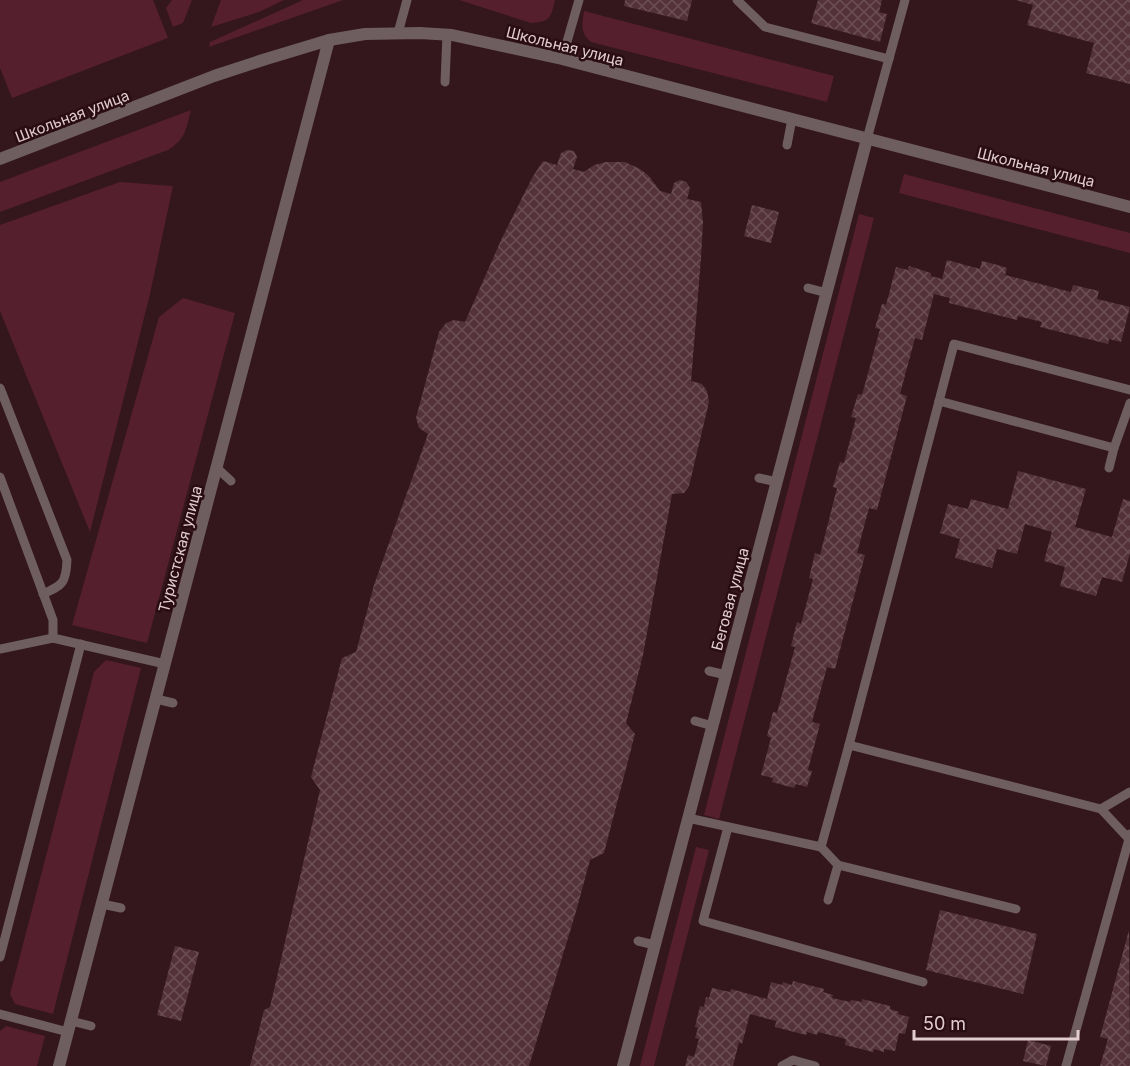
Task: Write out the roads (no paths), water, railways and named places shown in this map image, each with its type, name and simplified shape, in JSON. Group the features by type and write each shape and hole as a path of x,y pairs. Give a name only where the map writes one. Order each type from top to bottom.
{"street":[{"name":"Школьная улица","path":"0,159 214,76 329,40 365,34 447,34 562,59 1130,207"},
{"name":"Туристская улица","path":"59,1066 329,40"},
{"name":"Беговая улица","path":"623,1066 867,139"}],"lane":[{"path":"398,33 407,0"},
{"path":"562,59 579,0"},
{"path":"737,0 765,27 889,59"},
{"path":"867,139 904,0"},
{"path":"445,82 447,34"},
{"path":"787,145 792,119"},
{"path":"808,288 826,293"},
{"path":"821,848 954,344 1130,390"},
{"path":"0,388 67,560 67,574 61,586 43,594"},
{"path":"939,401 1114,448"},
{"path":"1109,468 1130,403"},
{"path":"217,468 231,482"},
{"path":"0,477 53,620 53,638"},
{"path":"759,478 777,482"},
{"path":"0,650 53,638 165,664"},
{"path":"0,957 81,644"},
{"path":"709,671 726,675"},
{"path":"156,699 173,703"},
{"path":"695,721 713,726"},
{"path":"849,745 1101,809 1129,836 1066,1066"},
{"path":"1101,809 1130,792"},
{"path":"688,818 821,848 838,865 1016,909"},
{"path":"728,827 703,921 923,982"},
{"path":"828,900 838,865"},
{"path":"102,904 121,908"},
{"path":"638,941 655,945"},
{"path":"0,1014 70,1027 91,1026"},
{"path":"782,1066 793,1060 815,1066"}]}
